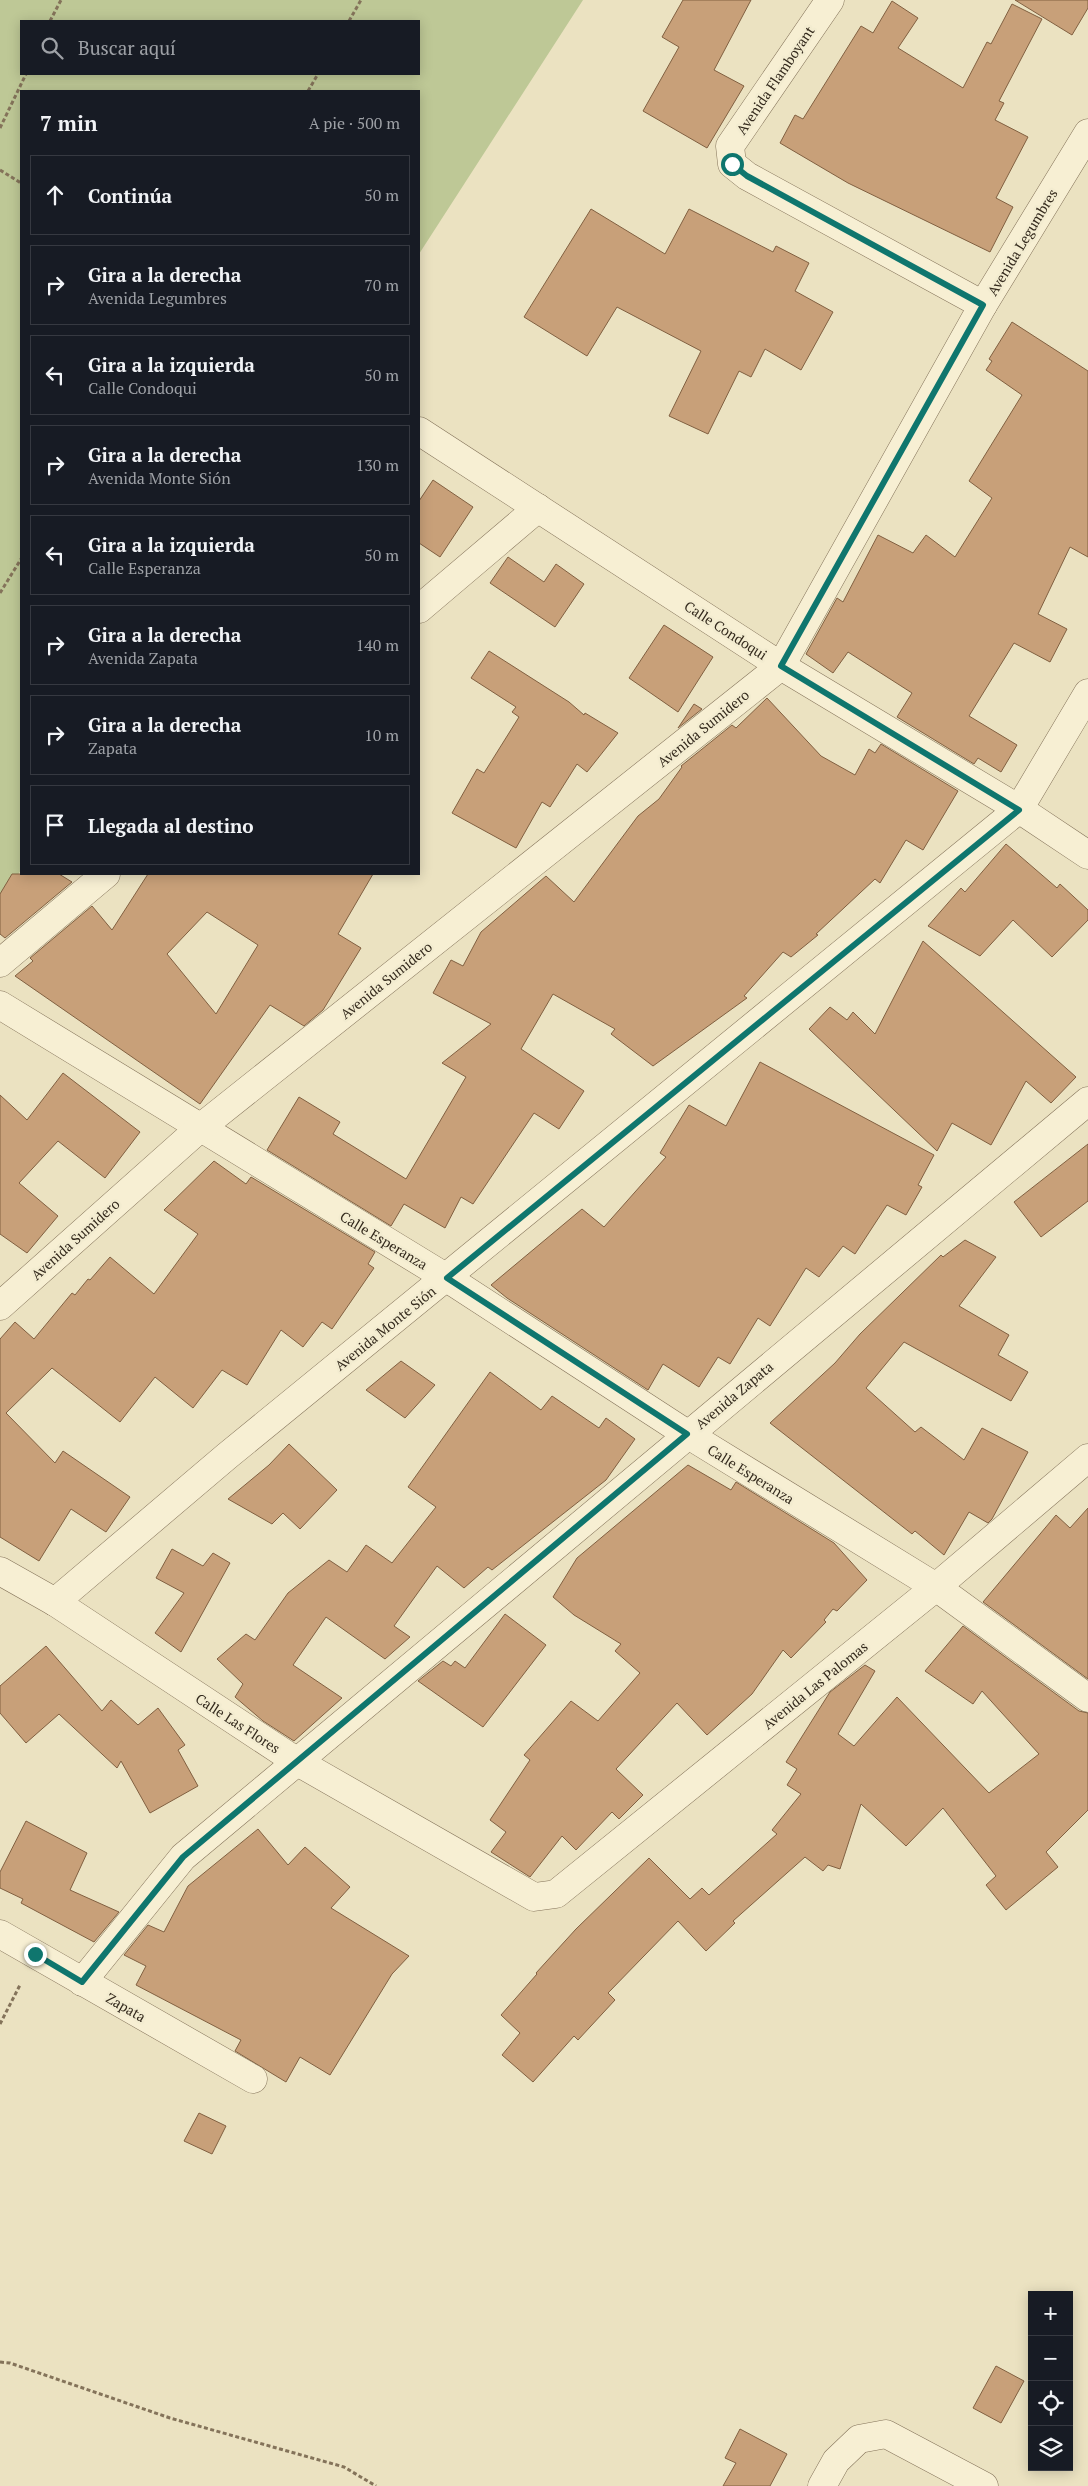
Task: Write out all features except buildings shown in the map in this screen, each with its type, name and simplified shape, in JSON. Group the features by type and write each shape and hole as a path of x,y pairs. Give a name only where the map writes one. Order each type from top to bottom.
{"street":[{"name":"Avenida Flamboyant","path":"830,0 730,146 732,164 747,176 983,305"},
{"name":"Avenida Legumbres","path":"781,666 983,305 1087,137"},
{"name":"Calle Condoqui","path":"420,432 781,666 1019,810 1088,855"},
{"path":"420,609 538,508"},
{"name":"Avenida Sumidero","path":"0,1306 200,1128 781,666"},
{"path":"1019,810 1088,693"},
{"name":"Avenida Monte Sión","path":"55,1602 226,1456 447,1278 1019,810"},
{"path":"0,964 105,875"},
{"name":"Calle Esperanza","path":"0,1005 447,1278 687,1434 936,1587 1088,1698"},
{"name":"Avenida Zapata","path":"82,1982 183,1857 687,1434 1088,1101"},
{"name":"Avenida Las Palomas","path":"534,1897 556,1894 936,1587 1088,1458"},
{"name":"Calle Las Flores","path":"0,1571 55,1602 296,1761 534,1897"},
{"name":"Zapata","path":"0,1934 253,2079"},
{"path":"822,2486 836,2461 858,2439 886,2434 984,2486"}],"path":[{"path":"50,20 60,0"},
{"path":"350,20 361,0"},
{"path":"0,128 26,75"},
{"path":"309,90 317,75"},
{"path":"0,170 20,182"},
{"path":"0,593 20,561"},
{"path":"0,2024 35,1954"},
{"path":"0,2362 10,2363 170,2418 344,2468 376,2486"}],"green space":[{"path":"0,0 583,0 420,252 420,90 20,90 20,872 0,903"}],"route":[{"path":"35,1954 82,1982 183,1857 687,1434 447,1278 1019,810 781,666 983,305 747,176 732,164"}]}
